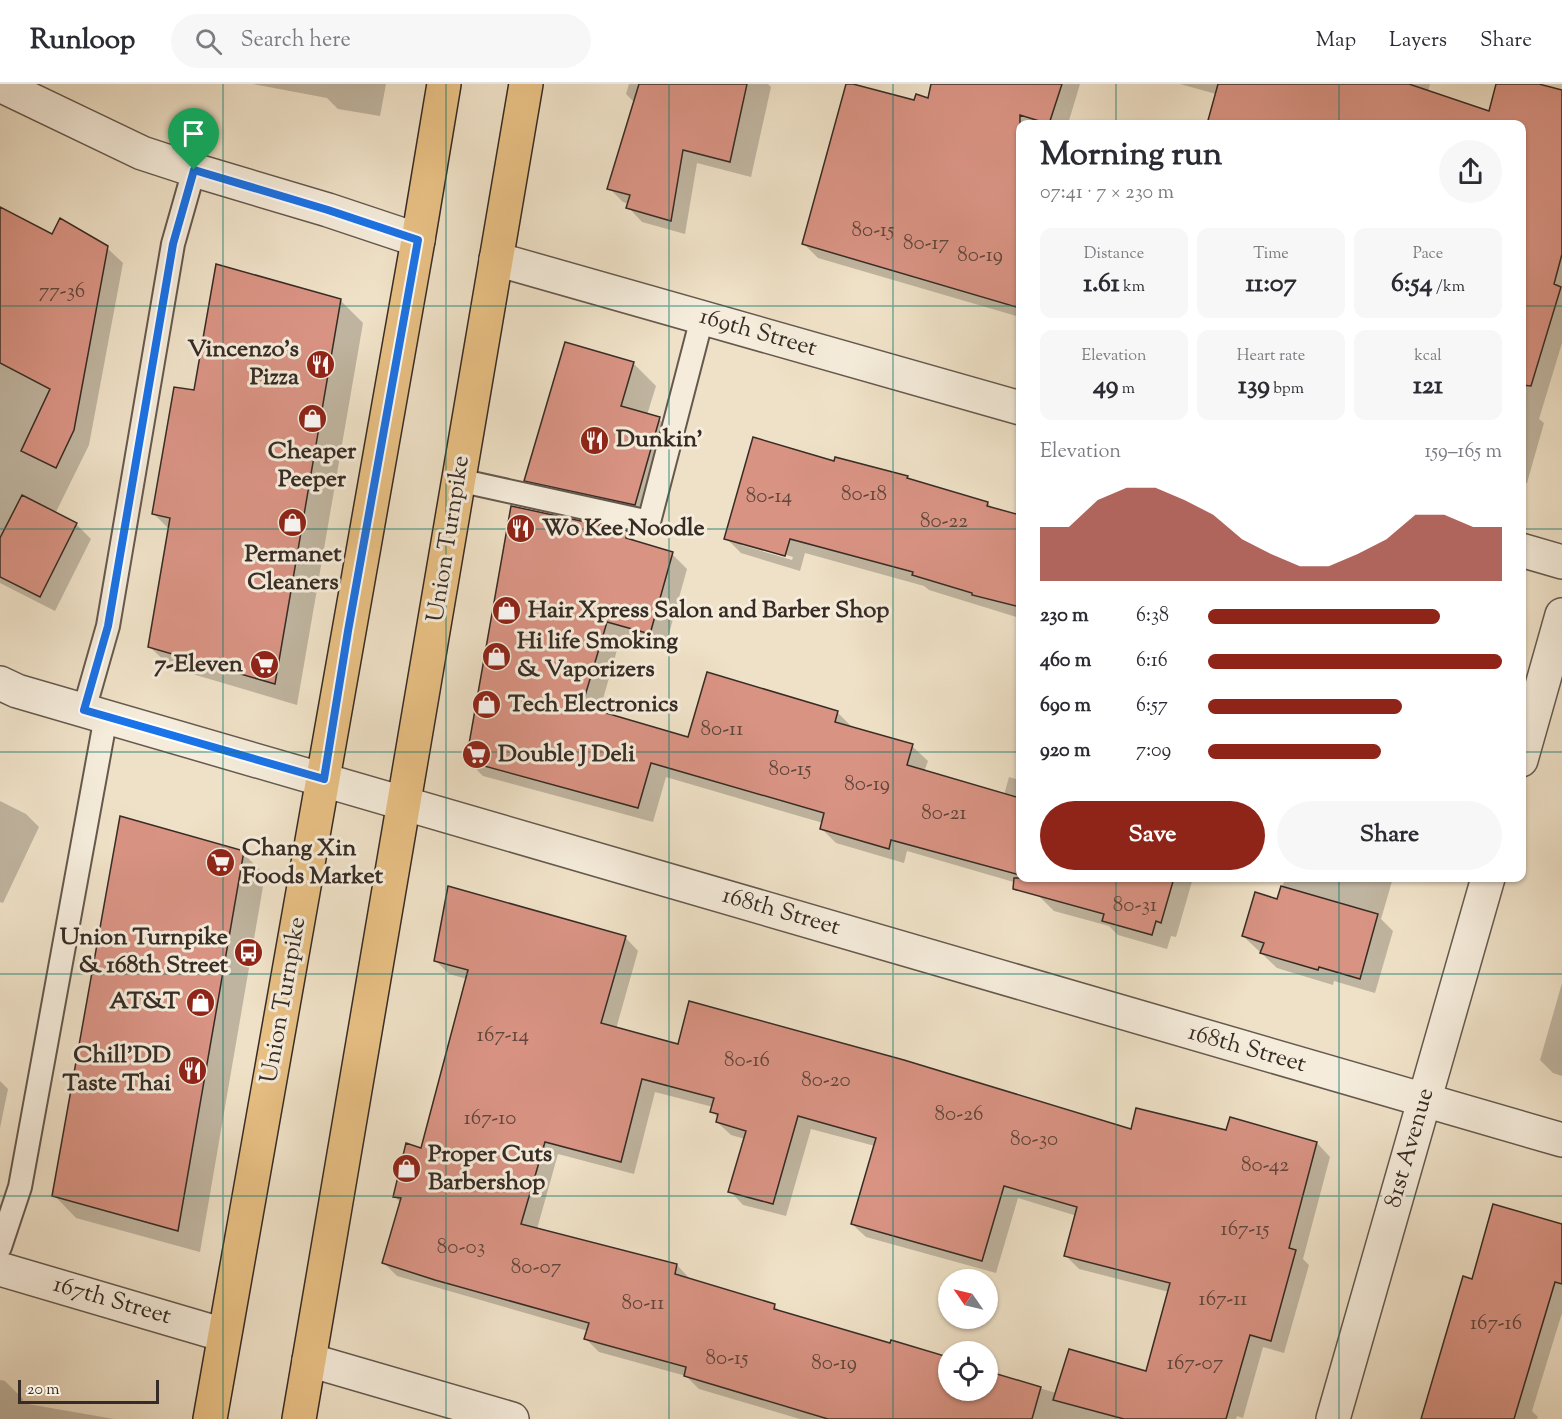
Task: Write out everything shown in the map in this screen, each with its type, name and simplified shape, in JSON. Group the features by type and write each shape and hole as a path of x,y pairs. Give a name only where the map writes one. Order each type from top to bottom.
{"main road":[{"name":"Union Turnpike","path":"210,1419 444,84"},
{"name":"Union Turnpike","path":"299,1419 526,84"}],"street":[{"path":"0,85 142,153 418,240"},
{"name":"169th Street","path":"496,259 1016,407"},
{"path":"1526,551 1562,561"},
{"path":"1526,742 1562,615"},
{"name":"168th Street","path":"0,682 17,691 1562,1140"},
{"name":"81st Avenue","path":"1333,1419 1487,882"},
{"name":"167th Street","path":"0,1269 224,1335"},
{"path":"309,1360 512,1419"}],"lane":[{"path":"0,1247 20,1187 108,626 173,244 194,170"},
{"path":"458,480 649,522 702,318"}],"building":[{"path":"639,84 747,84 730,162 683,150 671,221 626,208 630,195 607,189"},
{"path":"846,84 914,100 916,94 928,98 931,84 1062,84 1050,120 1036,120 1020,115 1020,120 1016,120 1016,307 802,244"},
{"path":"1218,84 1409,84 1489,111 1496,84 1539,84 1562,90 1562,254 1554,284 1561,287 1531,386 1526,386 1526,120 1208,120"},
{"path":"0,207 52,234 60,218 108,246 74,430 56,468 21,451 50,389 0,363"},
{"path":"216,264 341,299 275,684 148,647 170,518 152,514 174,387 194,390"},
{"name":"Dunkin'","path":"565,342 634,362 621,406 660,417 635,505 524,481"},
{"path":"753,437 834,461 835,457 908,476 907,478 988,502 987,506 1016,514 1016,606 972,595 972,593 912,575 913,572 790,539 785,556 724,539"},
{"path":"22,495 77,523 40,597 0,577 0,538"},
{"path":"511,506 628,531 626,538 673,552 650,634 607,622 582,706 688,737 707,672 838,711 835,722 913,744 907,765 1016,797 1016,874 891,840 889,849 820,829 824,813 651,763 638,808 466,761"},
{"path":"120,816 244,851 178,1231 52,1196"},
{"path":"1014,878 1016,882 1173,882 1161,923 1156,921 1152,935 1102,921 1104,914 1013,889"},
{"path":"448,886 626,936 601,1023 678,1044 689,1001 904,1060 1131,1129 1136,1108 1226,1130 1230,1117 1317,1142 1289,1248 1296,1250 1271,1341 1250,1335 1226,1419 1124,1419 1053,1400 1069,1349 1146,1371 1170,1283 1064,1256 1077,1207 1004,1186 982,1261 851,1224 876,1138 798,1116 773,1204 728,1192 746,1131 716,1122 718,1114 710,1112 714,1098 642,1079 621,1162 545,1142 521,1224 677,1264 675,1274 775,1304 774,1309 890,1343 891,1340 938,1354 938,1401 998,1401 998,1374 1041,1387 1032,1419 828,1419 684,1376 686,1367 584,1339 589,1323 382,1263 401,1198 393,1197 406,1143 421,1148 468,970 434,961"},
{"path":"1281,886 1378,914 1360,979 1319,967 1318,970 1260,953 1264,943 1242,936 1255,892 1277,899"},
{"path":"1493,1204 1562,1224 1562,1284 1555,1282 1514,1419 1421,1419 1463,1276 1472,1279"}],"place":[{"name":"Vincenzo's Pizza","path":"320,364"},
{"name":"Cheaper Peeper","path":"312,419"},
{"name":"Dunkin'","path":"595,440"},
{"name":"Permanet Cleaners","path":"293,522"},
{"name":"Wo Kee Noodle","path":"521,529"},
{"name":"Hair Xpress Salon and Barber Shop","path":"507,611"},
{"name":"Hi life Smoking & Vaporizers","path":"496,656"},
{"name":"7-Eleven","path":"264,665"},
{"name":"Tech Electronics","path":"487,705"},
{"name":"Double J Deli","path":"477,755"},
{"name":"Chang Xin Foods Market","path":"221,863"},
{"name":"Union Turnpike & 168th Street","path":"249,952"},
{"name":"AT&T","path":"201,1002"},
{"name":"Chill'DD Taste Thai","path":"192,1070"},
{"name":"Proper Cuts Barbershop","path":"407,1169"}],"route":[{"path":"194,170 418,240 324,779 84,710 108,626 173,244 194,170"}]}
